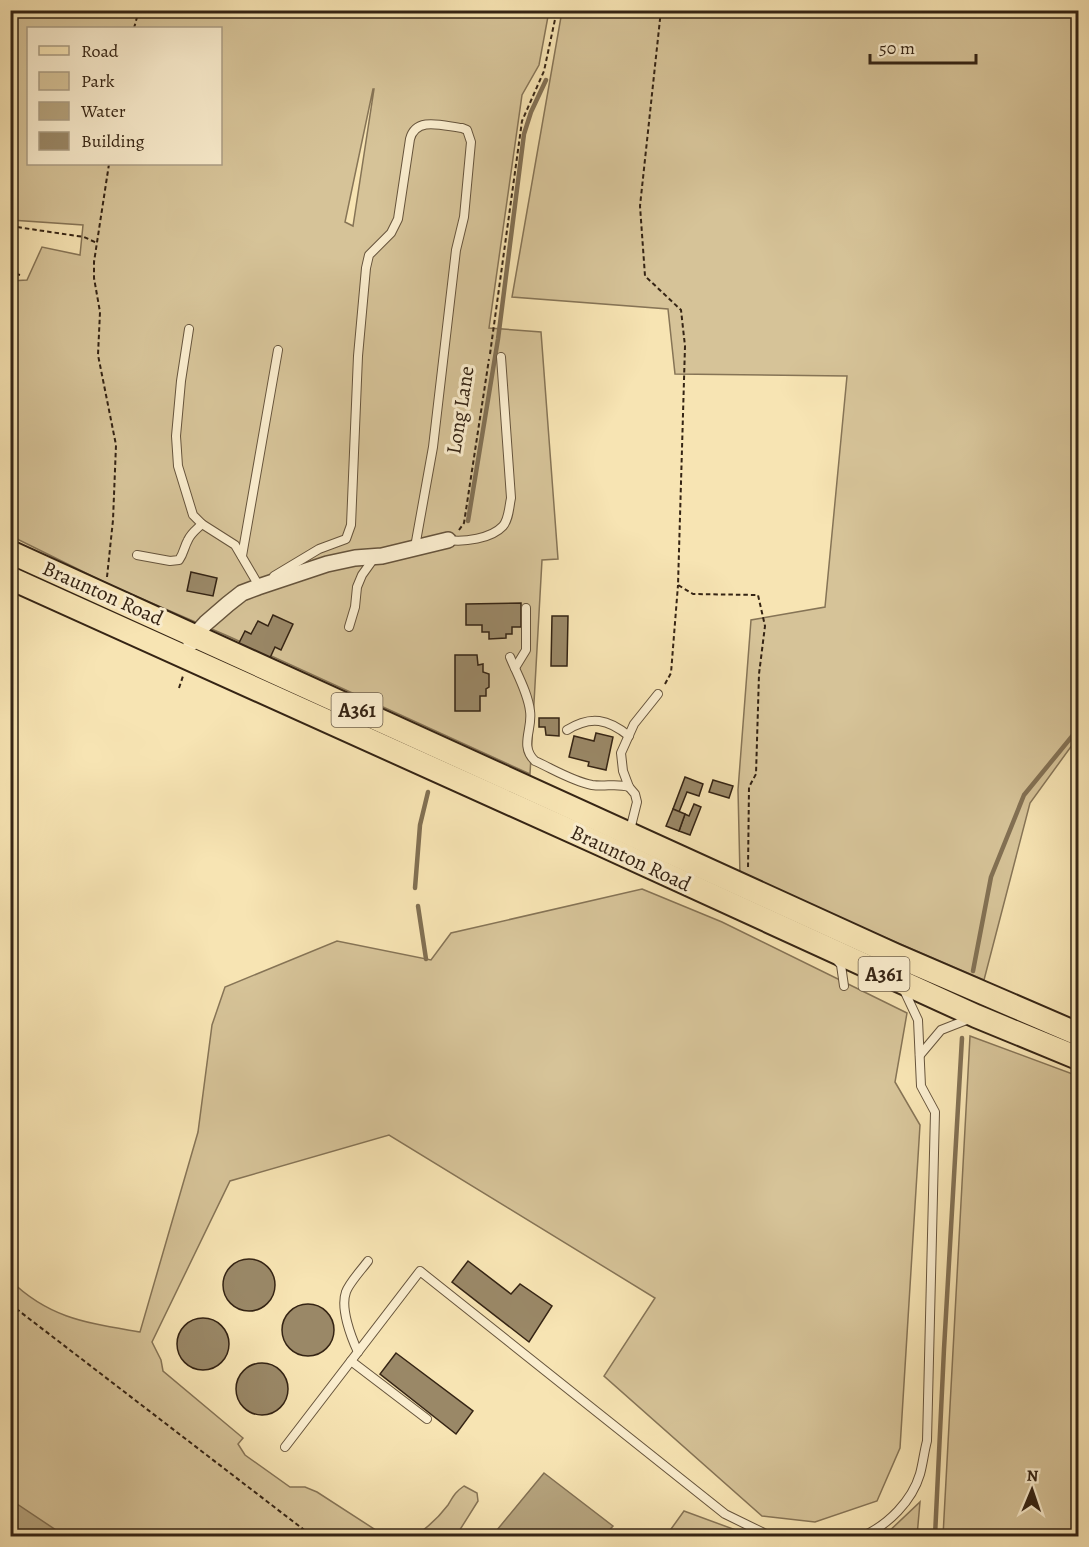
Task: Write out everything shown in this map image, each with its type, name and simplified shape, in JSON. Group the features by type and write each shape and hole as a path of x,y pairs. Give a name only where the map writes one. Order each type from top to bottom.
{"main road":[{"name":"Braunton Road","path":"10,552 936,974 1078,1034"},
{"name":"Braunton Road","path":"10,578 826,946 976,1016 1078,1058"}],"street":[{"path":"184,657 195,635 242,593 327,564 372,557 448,540"}],"lane":[{"path":"189,329 176,436 178,466 193,514 202,524 235,545 258,587 298,560 346,539 351,525 358,356 369,255 395,227 401,205 411,133 417,126 423,124 467,130 471,142 464,217 456,250 433,447 414,548"},
{"path":"242,556 278,350"},
{"path":"448,540 469,539 493,533 503,526 507,519 511,498 501,357"},
{"path":"137,555 170,561 179,560 192,533 202,524"},
{"path":"349,627 355,607 357,587 372,557"},
{"path":"515,668 526,650 526,608"},
{"path":"510,657 531,713 526,745 529,755 535,761 586,783 629,787"},
{"path":"629,834 637,802 623,771 621,753 634,724 658,694"},
{"path":"567,730 590,721 607,721 629,736"},
{"path":"826,946 841,965 844,986"},
{"path":"863,1536 875,1531 902,1507 919,1476 927,1441 935,1112 921,1086 918,1020 900,981"},
{"path":"920,1055 941,1030 976,1016"},
{"path":"358,1352 346,1315 346,1292 368,1260"},
{"path":"285,1447 420,1271 724,1514 770,1536"},
{"path":"351,1361 427,1419"}],"path":[{"path":"134,27 140,10"},
{"name":"Long Lane","path":"448,540 464,523 502,280 522,121 544,71 557,10"},
{"path":"658,694 671,673 678,585 685,346 681,310 645,276 640,206 660,10"},
{"path":"105,594 116,445 98,355 100,312 94,278 109,165"},
{"path":"10,226 84,237 97,243"},
{"path":"10,272 21,275"},
{"path":"678,585 693,594 758,595 765,626 759,674 756,774 749,787 748,866"},
{"path":"10,1304 312,1536"}],"green space":[{"path":"11,11 549,11 539,65 522,95 489,328 541,332 558,559 542,560 530,774 230,637 110,585 11,536 10,281 27,280 42,247 80,255 83,225 11,220","holes":["374,89 353,226 345,222"]},
{"path":"562,11 1078,11 1078,737 1030,803 984,980 740,875 738,790 751,620 825,607 847,376 675,374 668,309 512,297"},
{"path":"642,889 722,922 907,1013 895,1082 920,1125 900,1448 877,1501 815,1522 762,1516 604,1376 655,1298 389,1135 230,1181 152,1342 161,1360 163,1371 243,1438 238,1444 245,1455 290,1487 305,1487 317,1492 385,1536 11,1536 10,1280 40,1303 70,1317 103,1326 140,1332 198,1132 212,1025 225,987 337,941 431,960 451,933"},
{"path":"970,1036 1078,1076 1078,1536 943,1536"},
{"path":"464,1486 477,1493 478,1501 456,1536 415,1536 437,1518"},
{"path":"920,1502 917,1536 884,1536"},
{"path":"684,1511 752,1536 666,1536"}],"water":[{"path":"544,1473 613,1526 604,1536 492,1536"},
{"path":"11,1500 65,1536 11,1536"}],"building":[{"path":"191,572 217,578 213,596 187,591"},
{"path":"521,603 521,627 512,627 512,634 506,634 506,638 489,639 489,632 482,632 482,625 466,625 466,604"},
{"path":"273,615 293,624 281,650 275,647 269,660 238,645 245,631 251,634 258,621 268,626"},
{"path":"552,616 568,616 567,666 551,666"},
{"path":"455,655 477,655 478,665 483,664 483,672 489,674 486,696 480,696 480,711 455,711"},
{"path":"539,718 559,718 559,736 546,735 545,727 539,727"},
{"path":"596,733 613,737 606,770 588,766 589,762 569,757 574,736 594,741"},
{"path":"685,777 703,784 699,796 687,792 679,812 673,809"},
{"path":"713,780 733,786 729,798 709,792"},
{"path":"694,804 701,807 690,835 679,831 685,814 689,816"},
{"path":"673,809 685,814 679,831 666,826"},
{"path":"244,1259 254,1259 268,1266 275,1285 268,1304 254,1311 244,1311 234,1307 227,1300 223,1290 223,1280 227,1270 234,1263"},
{"path":"468,1261 511,1294 520,1284 552,1306 529,1342 452,1282"},
{"path":"303,1304 313,1304 327,1311 334,1330 327,1349 313,1356 303,1356 293,1352 286,1345 282,1335 282,1325 286,1315 293,1308"},
{"path":"198,1318 208,1318 222,1325 229,1344 222,1363 208,1370 198,1370 188,1366 181,1359 177,1349 177,1339 181,1329 188,1322"},
{"path":"396,1353 473,1411 456,1434 380,1374"},
{"path":"257,1363 267,1363 281,1370 288,1389 281,1408 267,1415 257,1415 247,1411 240,1404 236,1394 236,1384 240,1374 247,1367"}],"waterway":[{"path":"468,521 498,339 524,134 531,112 546,80"},
{"path":"11,516 14,495 15,430"},
{"path":"973,971 991,877 1024,795 1078,729"},
{"path":"415,888 420,825 428,792"},
{"path":"418,906 426,959"},
{"path":"935,1536 962,1038"}]}
